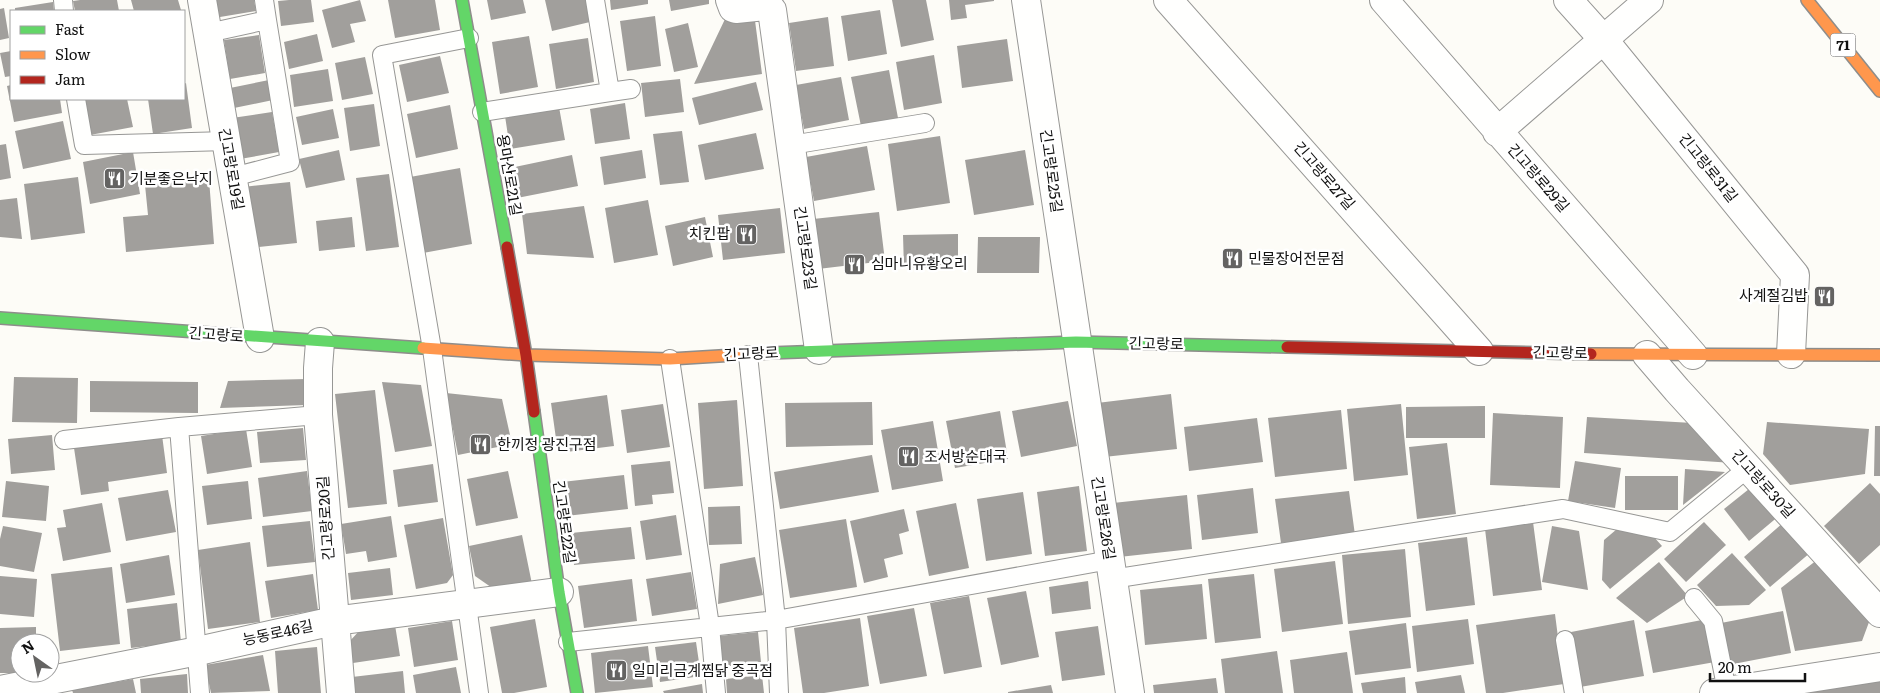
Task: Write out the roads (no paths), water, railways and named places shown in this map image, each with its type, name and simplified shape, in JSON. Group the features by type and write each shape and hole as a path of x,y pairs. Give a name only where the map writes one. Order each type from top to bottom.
{"main road":[{"name":"용마산로21길","path":"462,0 526,355"},
{"name":"71","path":"1807,0 1880,91"},
{"name":"긴고랑로","path":"0,318 260,338 526,355 670,359 820,350 1076,342 1648,355 1880,355"},
{"name":"긴고랑로22길","path":"526,355 559,592 576,693"}],"street":[{"name":"긴고랑로19길","path":"202,0 260,338"},
{"name":"긴고랑로23길","path":"730,0 733,8 736,9 767,6 771,8 820,350"},
{"name":"긴고랑로25길","path":"1026,0 1076,342"},
{"name":"긴고랑로27길","path":"1168,0 1479,351"},
{"name":"긴고랑로29길","path":"1384,0 1693,355"},
{"name":"긴고랑로31길","path":"1568,0 1603,40 1796,276 1791,354"},
{"path":"1497,132 1649,0"},
{"name":"긴고랑로20길","path":"320,342 318,415 341,693"},
{"name":"긴고랑로26길","path":"1076,342 1130,693"},
{"name":"긴고랑로30길","path":"1648,355 1880,612"},
{"name":"능동로46길","path":"2,691 334,621 559,592"},
{"path":"1720,692 1880,667"}],"lane":[{"path":"233,177 290,162 264,0"},
{"path":"595,0 610,92"},
{"path":"208,33 266,20"},
{"path":"469,38 382,55 432,349 479,693"},
{"path":"482,112 631,88"},
{"path":"76,100 84,145 227,142"},
{"path":"791,145 925,123"},
{"path":"748,355 776,620 779,693"},
{"path":"670,359 710,626 716,693"},
{"path":"64,440 180,427 318,415"},
{"path":"180,427 200,693"},
{"path":"568,642 776,620 1111,569 1563,509 1670,532 1748,468"},
{"path":"1694,598 1713,621 1720,692"},
{"path":"1565,640 1574,693"}],"place":[{"name":"기분좋은낙지","path":"114,179"},
{"name":"치킨팝","path":"746,234"},
{"name":"민물장어전문점","path":"1232,259"},
{"name":"심마니유황오리","path":"855,264"},
{"name":"사계절김밥","path":"1824,296"},
{"name":"한끼정 광진구점","path":"481,445"},
{"name":"조서방순대국","path":"908,457"},
{"name":"일미리금계찜닭 중곡점","path":"616,671"}]}
